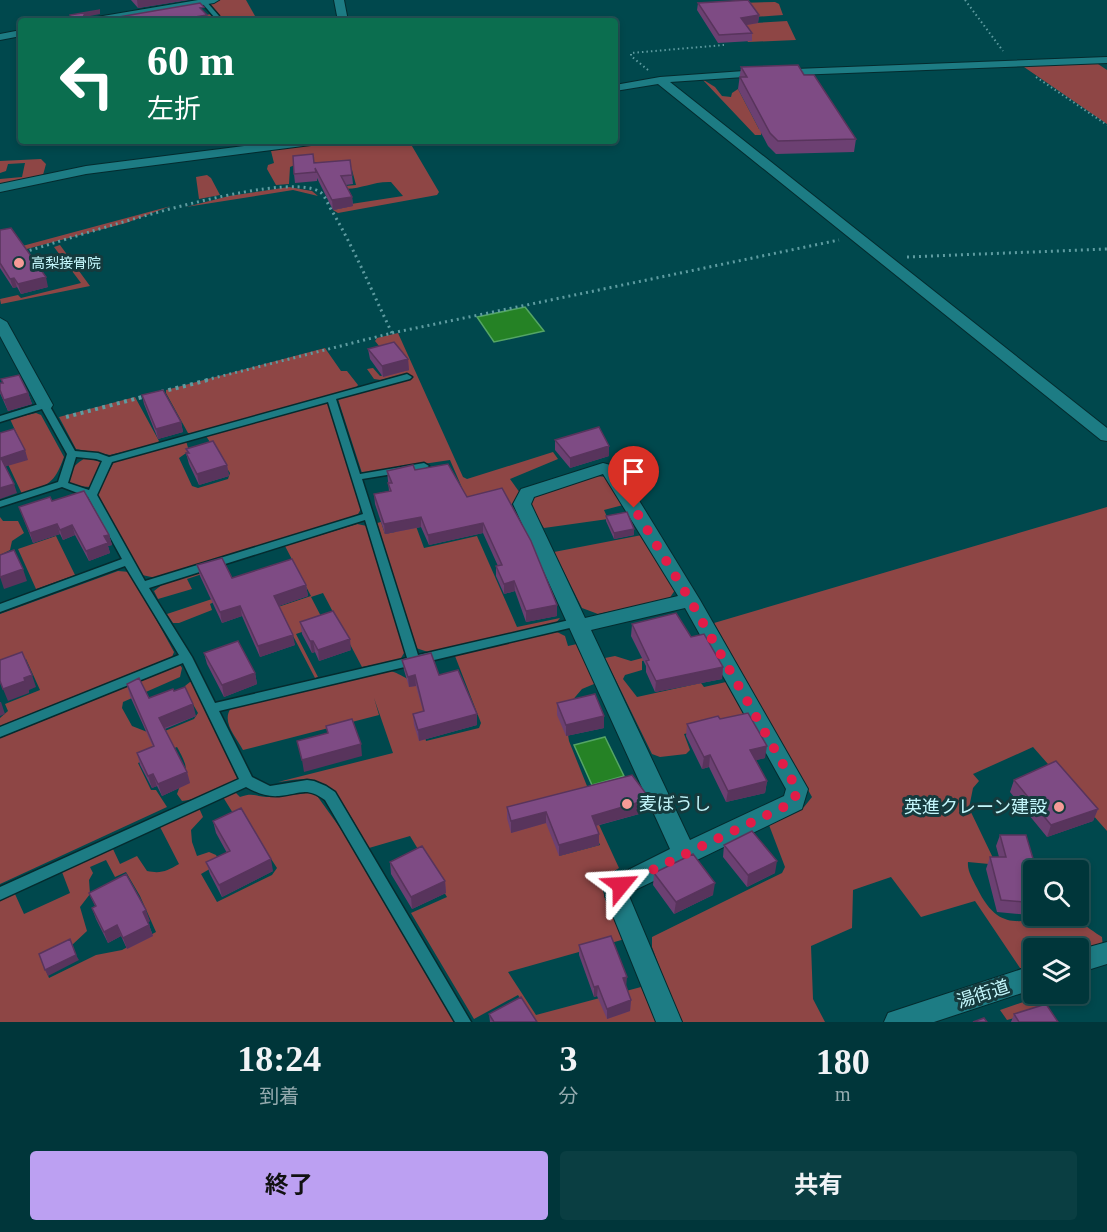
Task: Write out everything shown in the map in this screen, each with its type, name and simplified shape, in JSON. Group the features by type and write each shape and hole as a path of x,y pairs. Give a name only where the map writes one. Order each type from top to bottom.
{"street":[{"path":"339,0 342,18"},
{"path":"131,18 209,1"},
{"path":"0,37 18,34"},
{"path":"618,87 660,80 773,72 1107,60"},
{"path":"660,80 1107,436"},
{"path":"0,188 86,170 288,144"},
{"path":"0,322 45,405"},
{"path":"669,1022 617,896 621,885 794,802 797,789 690,600 612,471 603,468 527,493 522,504 684,853"},
{"path":"579,624 690,600"},
{"path":"1089,959 1107,953"},
{"name":"湯街道","path":"915,1019 1023,981"}],"lane":[{"path":"209,1 217,17"},
{"path":"72,454 98,456 108,460 407,377"},
{"path":"331,397 414,660"},
{"path":"0,419 45,405 72,454 62,484"},
{"path":"92,495 108,460"},
{"path":"358,477 424,466"},
{"path":"0,504 62,484 92,495 142,586 186,657 247,781 260,789 270,791 305,784 319,787 330,796 463,1022"},
{"path":"142,586 369,516"},
{"path":"0,608 128,561"},
{"path":"211,708 579,624"},
{"path":"0,732 186,657"},
{"path":"0,894 247,781"}],"path":[{"path":"965,0 1014,64 1107,125"},
{"path":"660,80 631,56 632,53 724,45"},
{"path":"20,253 222,196 285,186 314,189 324,198 338,222 392,333"},
{"path":"52,420 392,333 855,237"},
{"path":"881,258 1107,249"}],"shaded area":[{"path":"221,0 246,0 255,16 220,18 208,3"},
{"path":"775,2 779,4 783,15 753,17 705,4"},
{"path":"734,16 755,23 787,21 796,40 748,42"},
{"path":"1095,62 1107,70 1107,124 1024,67 1030,64"},
{"path":"702,79 715,87 722,96 731,97 732,93 738,89 759,129 762,129 761,135 755,135"},
{"path":"276,144 411,144 439,192 437,195 338,213 333,210 352,206 351,204 403,196 391,182 350,189 334,187 356,185 352,170 321,162 305,162 290,167 289,184 276,185 267,169 268,165 274,163 271,151"},
{"path":"41,159 46,164 43,175 0,186 0,179 22,177 25,163 8,164 6,171 0,173 0,161"},
{"path":"207,175 220,195 199,199 196,177"},
{"path":"289,187 312,191 318,196 293,190 186,207 229,196"},
{"path":"171,206 126,223 0,256 0,252"},
{"path":"60,245 90,286 1,304 0,299 18,295 21,298 81,283 54,247"},
{"path":"525,307 544,331 494,342 477,317"},
{"path":"398,333 463,477 467,479 553,452 558,459 510,479 520,493 516,503 473,513 450,460 362,473 338,399 411,378 408,373 381,380 374,379 367,369 373,368 380,376 409,370 399,354 384,352 375,341 377,338"},
{"path":"325,348 341,371 347,371 358,385 356,388 193,433 188,433 166,393 166,390"},
{"path":"135,397 159,441 157,444 110,455 76,449 59,417"},
{"path":"325,401 329,402 362,507 357,516 156,578 142,575 97,494 114,462 119,458 186,441 189,451 179,458 192,486 198,488 228,479 230,473 206,436"},
{"path":"36,413 41,415 64,457 57,473 49,482 22,494 6,460 26,454 10,419"},
{"path":"85,458 102,462 91,487 74,486 68,483 70,472"},
{"path":"596,476 607,477 623,505 604,510 608,519 544,528 530,506 535,497"},
{"path":"1107,507 1107,831 1033,747 973,774 979,781 973,788 969,808 993,858 989,864 968,862 972,879 988,905 998,916 1009,920 1023,921 1023,926 1086,926 1102,937 1103,948 1089,952 1089,938 1023,938 1023,968 1020,968 975,901 921,917 891,877 853,890 852,928 811,946 813,999 825,1022 680,1022 652,947 652,937 782,873 785,867 769,825 804,807 812,797 714,623"},
{"path":"0,517 3,521 18,521 24,533 12,541 10,550 0,555"},
{"path":"413,518 424,548 477,536 517,627 560,618 555,624 431,653 416,648 377,523 381,522 385,534 395,532"},
{"path":"357,524 367,526 405,651 400,660 362,667 323,593 311,597 325,624 296,634 318,677 315,678 278,607 311,596 285,546"},
{"path":"642,535 675,590 669,599 598,614 582,608 554,552"},
{"path":"56,536 75,575 36,589 18,549"},
{"path":"223,566 187,579 192,589 158,599 154,591 163,584"},
{"path":"118,571 130,572 174,652 172,657 0,726 0,718 8,711 5,704 40,690 26,659 0,669 0,614"},
{"path":"218,597 218,600 210,604 212,610 179,623 173,623 167,614"},
{"path":"557,632 565,636 568,646 577,644 589,671 595,677 594,684 582,689 564,710 569,741 587,786 581,790 559,856 600,845 589,818 595,816 619,868 600,880 606,902 625,939 508,972 536,1015 641,987 656,1022 536,1022 518,995 474,1019 411,913 447,897 410,836 369,848 345,807 321,783 298,779 278,782 393,753 374,698 379,715 243,750 229,724 228,713 231,708 388,670 427,686 423,729 426,741 479,728 481,723 455,656 461,652"},
{"path":"684,647 686,650 642,661 642,670 625,675 623,679 637,697 701,683 704,687 726,682 747,720 684,734 690,750 686,754 660,757 652,754 605,658 615,656 631,661"},
{"path":"180,665 182,668 180,677 123,702 122,708 132,726 155,735 194,719 198,713 185,686 190,682 195,682 243,776 223,790 182,801 177,794 185,775 186,766 177,747 138,763 151,790 156,790 167,807 0,884 0,738"},
{"path":"605,737 624,776 592,785 574,745"},
{"path":"235,792 240,797 315,793 358,853 458,1022 0,1022 0,901 15,894 24,914 70,893 62,872 113,849 120,864 137,856 147,871 160,872 171,868 179,864 160,827 199,808 203,817 191,830 192,842 197,856 209,852 216,855 220,863 201,874 217,902 272,875 277,868 244,817 236,818 223,797","holes":["106,860 115,877 126,872 156,932 122,950 96,955 49,978 42,960 72,945 87,931 80,907 90,894 89,880 93,873 90,867"]},
{"path":"1023,1002 1023,1004 1046,1004 1057,1022 1036,1012 1007,1020 1000,1010"}],"building":[{"path":"748,0 759,15 741,18 752,33 719,35 698,3"},
{"path":"200,3 204,7 200,8 207,15 189,18 113,18"},
{"path":"100,10 89,12 83,18 72,18 70,15"},
{"path":"798,65 804,75 814,75 856,139 778,141 770,133 740,77 747,77 741,67"},
{"path":"313,154 314,163 350,160 352,175 341,176 352,197 332,200 315,168 316,172 294,174 293,156"},
{"path":"11,228 46,277 18,284 14,278 10,279 0,263 0,230"},
{"path":"394,342 408,359 382,366 368,349"},
{"path":"19,375 28,393 4,400 0,390 0,383 3,383 1,379"},
{"path":"163,390 181,422 156,429 142,395"},
{"path":"599,427 609,446 570,458 555,440"},
{"path":"14,429 25,450 1,458 14,484 0,488 0,433"},
{"path":"213,441 227,465 197,474 186,449"},
{"path":"448,464 467,497 502,488 531,541 557,605 526,611 514,581 504,584 496,566 502,565 483,523 428,535 421,517 384,524 374,494 391,491 388,483 392,483 387,471 413,465 415,470"},
{"path":"84,491 109,535 104,536 108,543 86,551 72,525 60,530 57,524 30,533 19,507 50,497 52,501"},
{"path":"627,512 634,529 614,533 606,516"},
{"path":"14,550 23,569 0,577 0,555"},
{"path":"222,558 232,578 292,559 306,585 274,596 293,635 258,646 240,606 220,612 197,565"},
{"path":"333,611 350,639 318,650 313,641 310,641 300,622"},
{"path":"676,613 691,637 704,634 723,667 656,681 632,624"},
{"path":"238,641 255,673 222,685 204,653"},
{"path":"22,652 32,675 24,678 25,681 3,689 0,681 0,660"},
{"path":"431,653 439,675 458,670 477,714 418,730 413,714 424,711 415,675 408,677 402,660"},
{"path":"139,678 149,698 185,687 193,704 159,718 187,772 158,784 153,774 148,776 137,753 154,746 127,684"},
{"path":"595,694 604,716 566,725 557,703"},
{"path":"748,713 767,746 750,750 767,781 728,791 710,755 704,757 687,724 718,716 720,719"},
{"path":"352,719 361,744 302,760 297,741 328,733 326,726"},
{"path":"1056,761 1098,809 1051,825 1014,780"},
{"path":"632,775 650,799 592,816 599,834 559,845 546,812 511,821 507,807"},
{"path":"241,808 271,859 219,885 206,862 230,851 213,821"},
{"path":"752,831 777,861 748,875 724,845"},
{"path":"1000,835 1026,835 1033,860 1023,860 1023,902 1001,900 990,857 1006,857"},
{"path":"422,846 445,881 411,897 390,862"},
{"path":"693,854 715,883 676,902 654,873"},
{"path":"126,874 146,910 143,912 149,925 123,938 117,925 104,932 92,908 96,906 89,893"},
{"path":"611,936 627,977 623,978 631,1000 607,1009 598,986 594,987 579,945"},
{"path":"70,939 76,955 45,970 39,954"},
{"path":"521,997 537,1022 494,1022 489,1014"},
{"path":"1046,1004 1058,1022 1019,1022 1014,1014"},
{"path":"984,1018 987,1022 973,1022"}],"place":[{"name":"高梨接骨院","path":"19,263"},
{"name":"麦ぼうし","path":"627,804"},
{"name":"英進クレーン建設","path":"1059,807"}],"route":[{"path":"621,885 794,802 797,789 690,600 634,508"}]}
